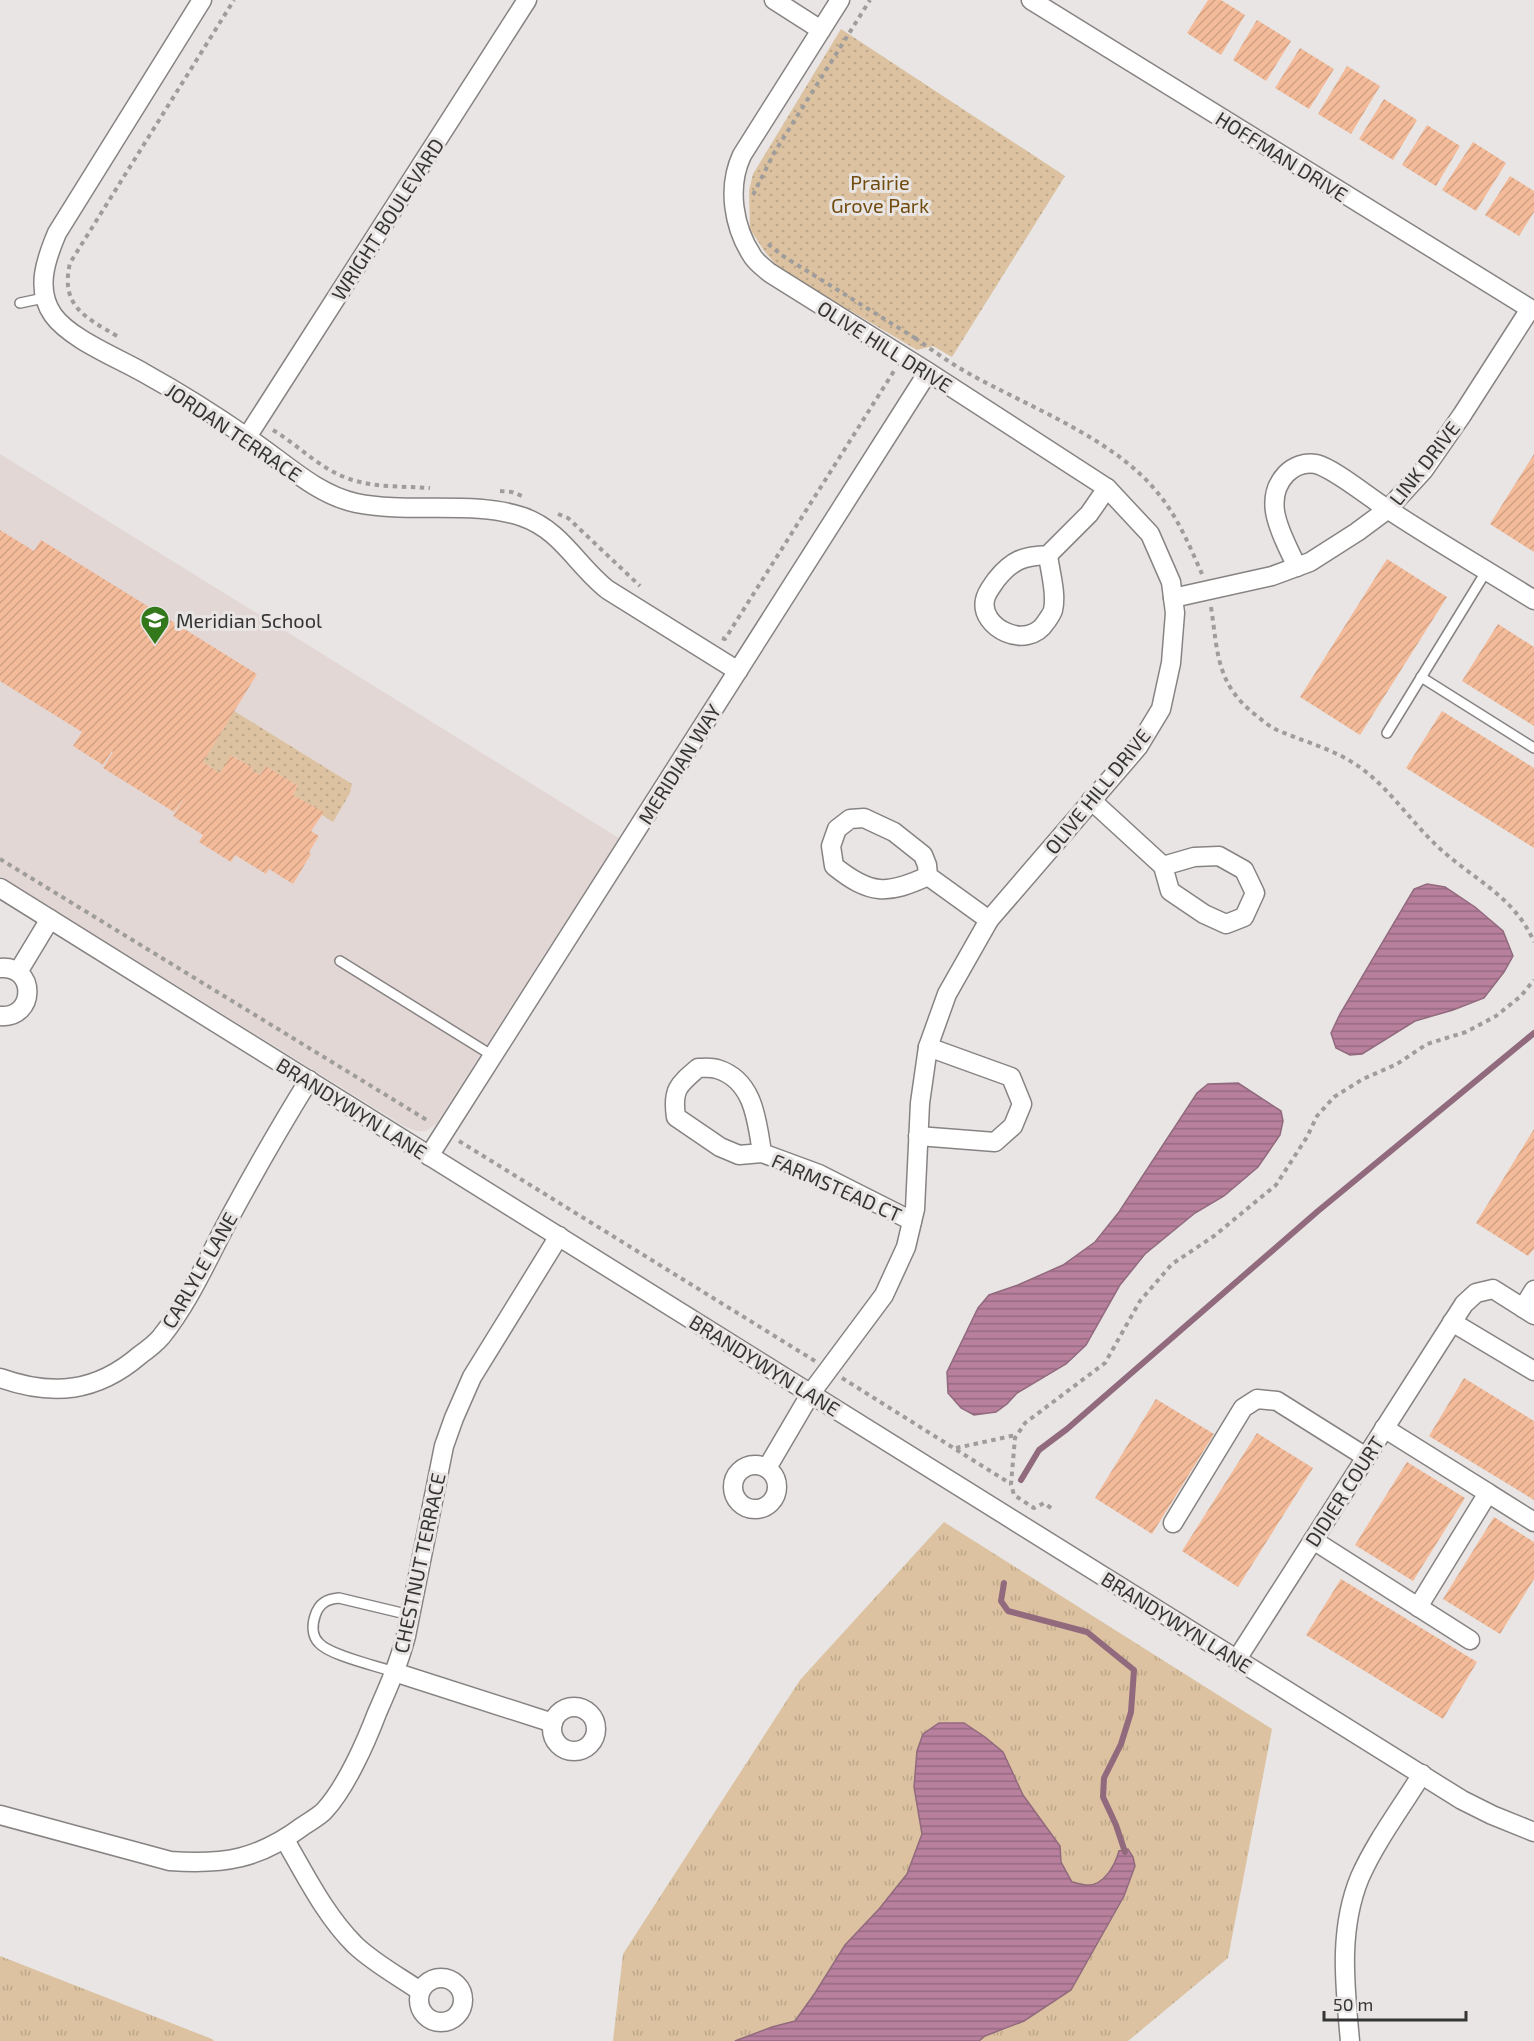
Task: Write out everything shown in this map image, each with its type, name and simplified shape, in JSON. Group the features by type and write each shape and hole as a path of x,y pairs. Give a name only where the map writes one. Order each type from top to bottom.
{"street":[{"path":"44,298 45,261 57,233 202,0"},
{"name":"WRIGHT BOULEVARD","path":"248,437 527,0"},
{"path":"774,0 821,30"},
{"name":"OLIVE HILL DRIVE","path":"767,1468 811,1394 884,1295 906,1246 915,1209 920,1103 928,1047 947,994 990,920 1138,747 1161,709 1171,663 1175,613 1171,582 1150,534 1107,488 770,273 754,258 742,237 735,220 735,169 742,154 840,0"},
{"name":"HOFFMAN DRIVE","path":"1031,0 1533,308"},
{"name":"JORDAN TERRACE","path":"44,298 52,314 64,327 145,373 248,437 316,487 357,503 498,510 523,517 541,525 564,544 592,578 608,590 738,671"},
{"name":"LINK DRIVE","path":"1173,598 1272,576 1310,562 1388,509 1423,471 1533,308"},
{"name":"MERIDIAN WAY","path":"429,1156 928,372"},
{"path":"1296,567 1274,517 1275,498 1280,482 1288,471 1296,466 1310,463 1326,467 1388,509 1534,600"},
{"path":"1048,555 1054,594 1053,611 1036,634 1026,637 1013,636 991,622 986,612 984,601 991,588 1014,563 1027,556 1048,555 1089,514 1107,488"},
{"path":"1091,800 1163,866 1170,891 1204,914 1226,924 1244,917 1255,892 1244,870 1219,856 1194,857 1163,866"},
{"path":"928,876 905,886 890,889 874,889 852,880 834,866 831,846 837,829 850,819 864,818 908,841 923,855 928,876 990,920"},
{"name":"BRANDYWYN LANE","path":"0,888 1476,1808 1534,1832"},
{"path":"0,1016 14,1014 26,1002 27,986 24,978 9,970 50,919"},
{"path":"918,1136 995,1142 1013,1126 1022,1104 1011,1077 928,1047"},
{"name":"FARMSTEAD CT","path":"762,1153 756,1118 748,1092 732,1077 716,1068 698,1068 682,1081 673,1099 676,1117 720,1147 739,1155 762,1153 819,1174 912,1221"},
{"name":"CARLYLE LANE","path":"0,1378 23,1386 55,1390 76,1388 104,1380 131,1363 159,1339 181,1309 265,1152 309,1080"},
{"name":"CHESTNUT TERRACE","path":"0,1815 170,1861 196,1863 225,1861 257,1854 285,1840 325,1811 348,1775 369,1733 403,1646 444,1446 454,1418 472,1377 559,1236"},
{"name":"DIDIER COURT","path":"1237,1659 1464,1304 1476,1293 1493,1289 1528,1311"},
{"path":"1528,1311 1534,1290"},
{"path":"1452,1322 1534,1371"},
{"path":"1173,1523 1244,1408 1257,1399 1277,1401 1366,1457"},
{"path":"1384,1428 1534,1522"},
{"path":"1418,1607 1488,1493"},
{"path":"1313,1540 1470,1640"},
{"path":"394,1672 553,1723"},
{"path":"1350,2041 1344,1951 1350,1908 1360,1877 1422,1774"},
{"path":"285,1840 328,1913 344,1933 371,1958 420,1991"}],"lane":[{"path":"20,303 44,298"},
{"path":"1387,733 1487,570"},
{"path":"1421,677 1534,748"},
{"path":"340,961 493,1056"},
{"path":"394,1672 323,1647 316,1638 313,1621 320,1605 329,1599 339,1598 410,1615"}],"path":[{"path":"120,338 90,320 70,297 67,284 70,263 234,0"},
{"path":"752,199 774,153 870,0"},
{"path":"762,238 783,256 968,373 1061,421 1102,445 1130,465 1161,496 1185,535 1202,574 1212,609 1216,652 1224,679 1246,708 1272,728 1349,760 1369,773 1437,846 1506,900 1530,932 1534,942"},
{"path":"715,633 724,639 915,338"},
{"path":"258,420 281,434 319,463 345,478 367,484 439,488"},
{"path":"491,491 512,492 531,501"},
{"path":"550,510 568,518 615,564 648,591"},
{"path":"0,859 1011,1484"},
{"path":"1051,1508 1044,1503 1034,1508 1014,1495 1011,1484 1015,1438 1024,1423 1105,1363 1140,1301 1172,1264 1214,1236 1276,1185 1307,1137 1317,1116 1334,1097 1363,1079 1397,1064 1426,1044 1466,1032 1496,1016 1521,996 1534,980"},
{"path":"955,1448 1017,1435"}],"shaded area":[{"name":"Meridian School","path":"0,454 619,838 436,1124 426,1131 416,1131 404,1126 0,876"},
{"path":"1427,884 1445,887 1475,907 1503,931 1513,956 1484,998 1415,1021 1362,1054 1350,1055 1336,1048 1331,1033 1340,1014 1414,889"},
{"path":"1238,1083 1281,1111 1283,1121 1280,1135 1258,1167 1224,1196 1195,1213 1145,1254 1120,1285 1086,1345 1066,1364 1017,1393 996,1412 974,1415 961,1408 948,1393 947,1372 978,1308 989,1295 1063,1265 1095,1242 1119,1212 1197,1093 1208,1084"},
{"path":"939,1723 964,1723 1003,1752 1023,1795 1060,1846 1061,1862 1072,1882 1087,1885 1099,1882 1112,1868 1119,1851 1128,1849 1133,1857 1135,1866 1124,1896 1071,1990 1024,2021 985,2036 979,2041 735,2041 795,2021 845,1945 879,1909 907,1874 922,1834 914,1787 917,1751 923,1734"}],"green space":[{"name":"Prairie Grove Park","path":"841,29 1065,176 952,357 933,346 917,350 786,276 765,252 750,229 749,191 753,174"},
{"path":"234,711 352,784 350,793 333,822 322,815 323,812 293,795 298,786 266,766 260,775 232,755 220,773 203,762"},
{"path":"944,1522 1272,1729 1228,1958 1128,2041 613,2041 623,1954 800,1680"},
{"path":"0,1956 212,2039 214,2041 0,2041"}],"building":[{"path":"1208,0 1221,0 1245,15 1221,55 1187,33"},
{"path":"1257,20 1291,41 1266,81 1233,60"},
{"path":"1300,48 1334,69 1309,109 1275,88"},
{"path":"1347,66 1380,86 1351,134 1318,114"},
{"path":"1384,99 1417,120 1393,160 1359,139"},
{"path":"1427,125 1460,146 1436,186 1402,165"},
{"path":"1473,142 1506,163 1476,211 1442,190"},
{"path":"1510,176 1534,191 1534,212 1519,236 1485,215"},
{"path":"1534,454 1534,552 1490,524"},
{"path":"0,530 34,551 41,540 257,674 203,762 220,773 231,755 260,775 266,766 298,786 293,795 324,812 311,831 319,836 293,884 269,869 266,874 235,855 231,862 199,842 203,835 173,816 186,795 174,812 103,768 112,751 103,765 73,746 82,732 0,681"},
{"path":"1387,559 1447,597 1360,735 1300,697"},
{"path":"1498,624 1534,647 1534,726 1462,681"},
{"path":"1442,711 1534,768 1534,848 1406,768"},
{"path":"1534,1129 1534,1249 1528,1256 1476,1223"},
{"path":"1464,1378 1534,1421 1534,1500 1429,1436"},
{"path":"1156,1399 1214,1434 1152,1534 1095,1498"},
{"path":"1257,1433 1313,1468 1238,1587 1182,1551"},
{"path":"1407,1462 1465,1498 1413,1581 1355,1545"},
{"path":"1494,1517 1534,1542 1534,1579 1500,1634 1443,1599"},
{"path":"1341,1579 1477,1662 1443,1719 1306,1635"}],"waterway":[{"path":"1021,1480 1039,1450 1067,1429 1318,1211 1534,1033"},
{"path":"1004,1583 1001,1601 1008,1611 1087,1632 1134,1670 1131,1712 1121,1744 1104,1778 1103,1797 1125,1852"}],"place":[{"name":"Meridian School","path":"155,646"}]}
